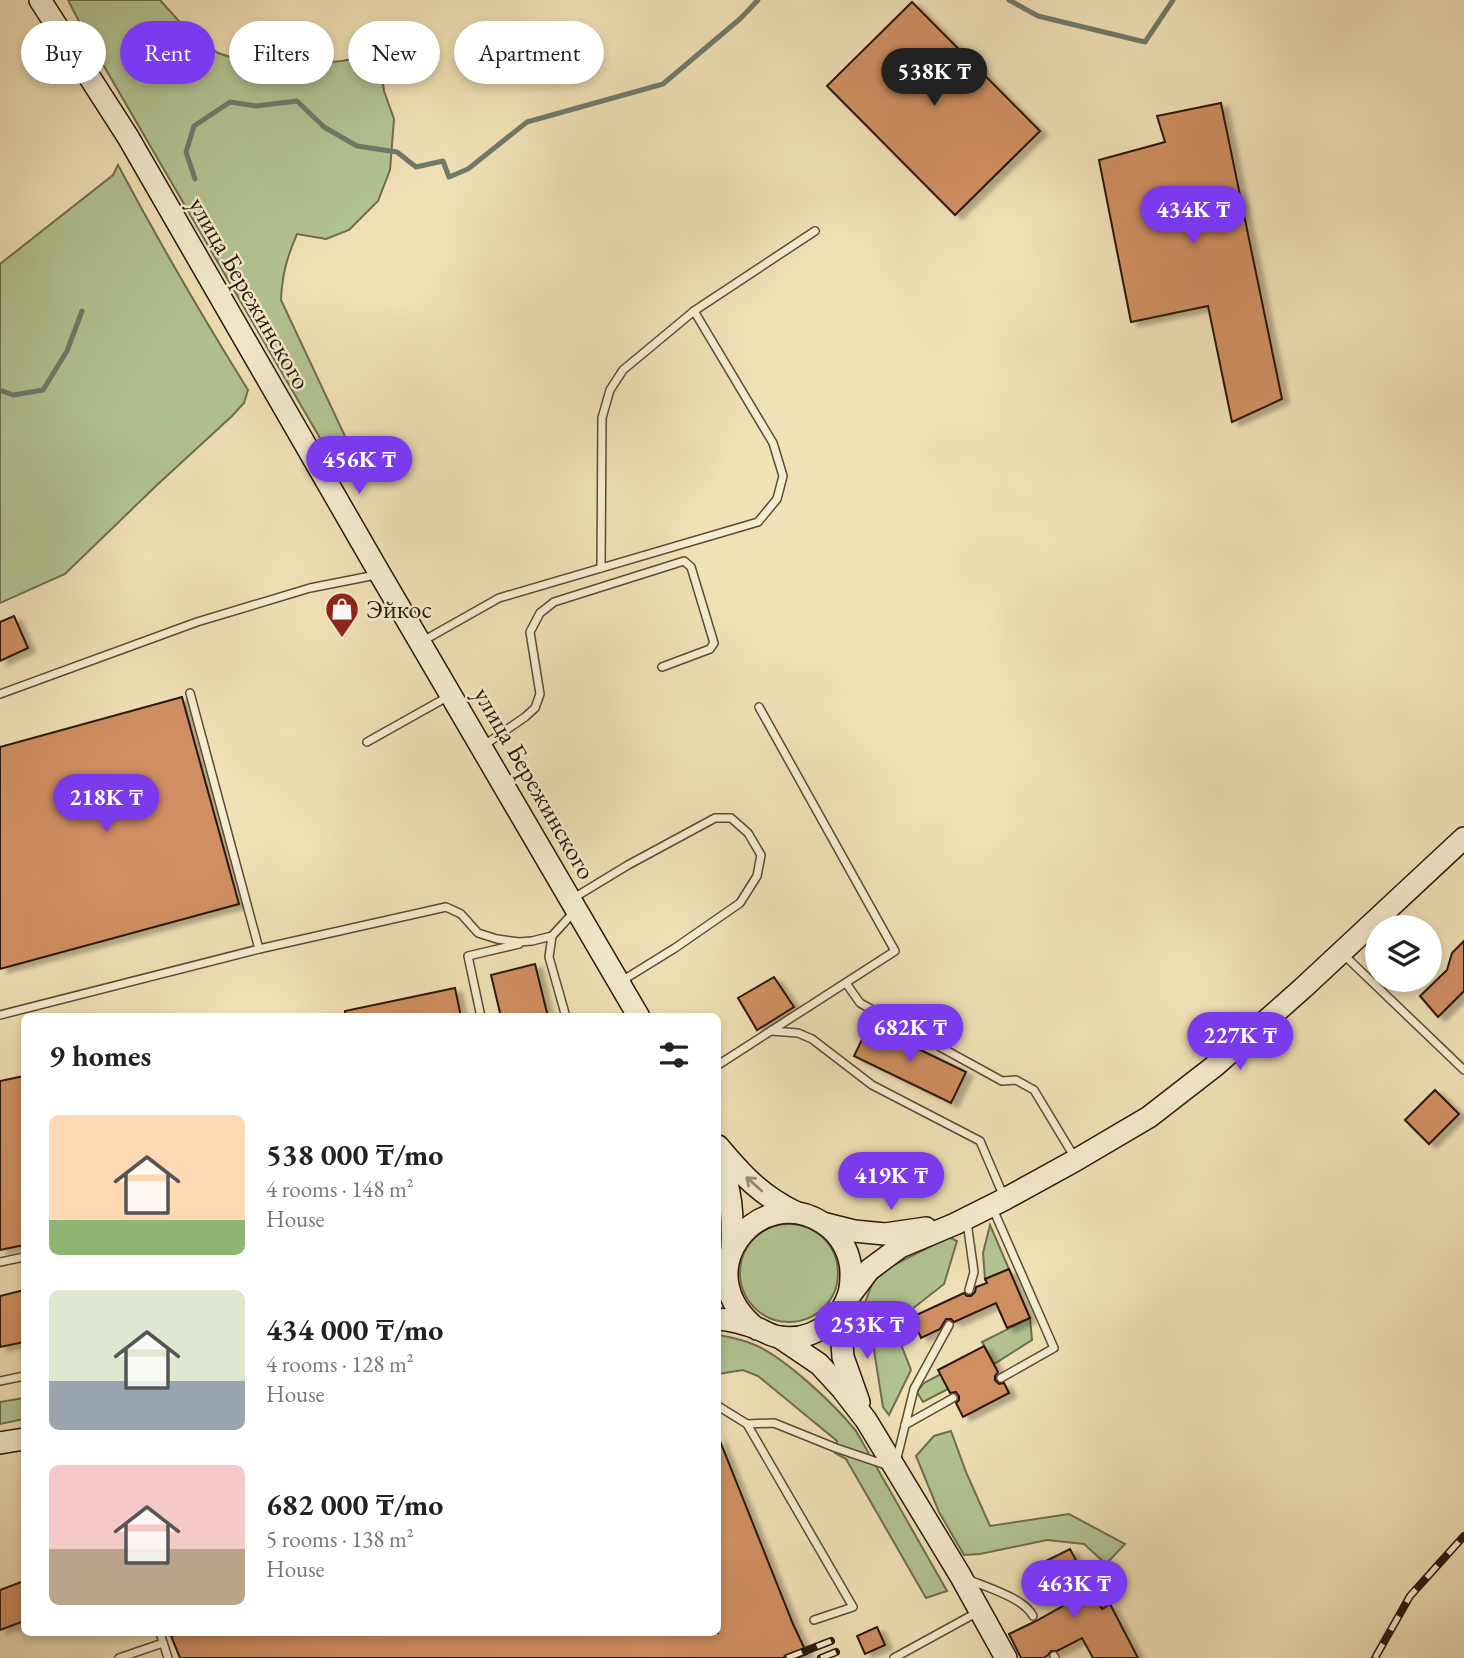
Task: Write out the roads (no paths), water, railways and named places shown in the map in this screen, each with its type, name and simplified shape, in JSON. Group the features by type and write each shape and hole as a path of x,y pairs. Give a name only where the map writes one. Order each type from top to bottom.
{"main road":[{"name":"улица Бережинского","path":"40,0 128,137 637,1013"},
{"path":"779,1337 800,1336 820,1329 832,1321 869,1270 901,1247 998,1202 1149,1117 1216,1065 1303,988 1464,838"},
{"path":"721,1149 754,1186 797,1213"},
{"path":"721,1165 732,1210 726,1260 727,1284 737,1310 757,1329"},
{"path":"726,1260 746,1230 769,1216 783,1213 807,1215 824,1224 854,1231 885,1234 961,1221"},
{"path":"824,1224 841,1240 847,1251 852,1274 841,1330 843,1357 866,1420"},
{"path":"721,1319 779,1337 819,1364 842,1389 866,1420 960,1576 1005,1657"},
{"path":"0,1443 21,1440"}],"lane":[{"path":"601,568 602,418 610,390 624,370 694,311 815,231"},
{"path":"420,642 499,598 758,522 777,499 783,476 773,443 694,311"},
{"path":"482,747 535,708 540,694 530,632 540,613 554,602 684,561 691,567 715,643 710,649 662,667"},
{"path":"0,694 197,622 310,588 380,574"},
{"path":"190,693 259,948"},
{"path":"367,742 452,695"},
{"path":"721,1063 895,951 759,707"},
{"path":"565,1013 549,957 552,936 574,904 622,869 715,818 731,818 748,833 761,855 757,876 740,903 619,983"},
{"path":"0,1015 259,948 446,907 461,914 478,933 497,939 532,941"},
{"path":"480,1013 468,956 552,936"},
{"path":"1341,952 1464,1070"},
{"path":"846,983 860,1003 1002,1081 1016,1080 1034,1090 1076,1160"},
{"path":"771,1031 798,1034 812,1039 872,1085 980,1141 998,1202 1055,1348 1001,1378"},
{"path":"961,1221 974,1272 969,1290"},
{"path":"0,1262 21,1258"},
{"path":"747,1424 774,1423 895,1468 914,1389 949,1325"},
{"path":"0,1381 21,1377"},
{"path":"905,1425 953,1398"},
{"path":"721,1408 747,1424 853,1607 814,1620"},
{"path":"960,1576 1019,1602 1029,1609 1033,1616"},
{"path":"894,1658 980,1611"},
{"path":"161,1636 168,1658"},
{"path":"119,1658 163,1643"}],"waterway":[{"path":"195,179 186,152 194,126 230,102 256,106 297,101 324,127 357,146 397,152 416,167 443,161 449,177 468,169 527,122 663,84 741,18 758,0"},
{"path":"1009,0 1038,16 1145,42 1173,0"},
{"path":"0,390 13,395 43,390 67,351 82,311"}],"railway":[{"path":"1375,1658 1410,1596 1464,1536"},
{"path":"787,1658 831,1641"},
{"path":"821,1658 836,1652"}],"place":[{"name":"Эйкос","path":"342,639"}]}
